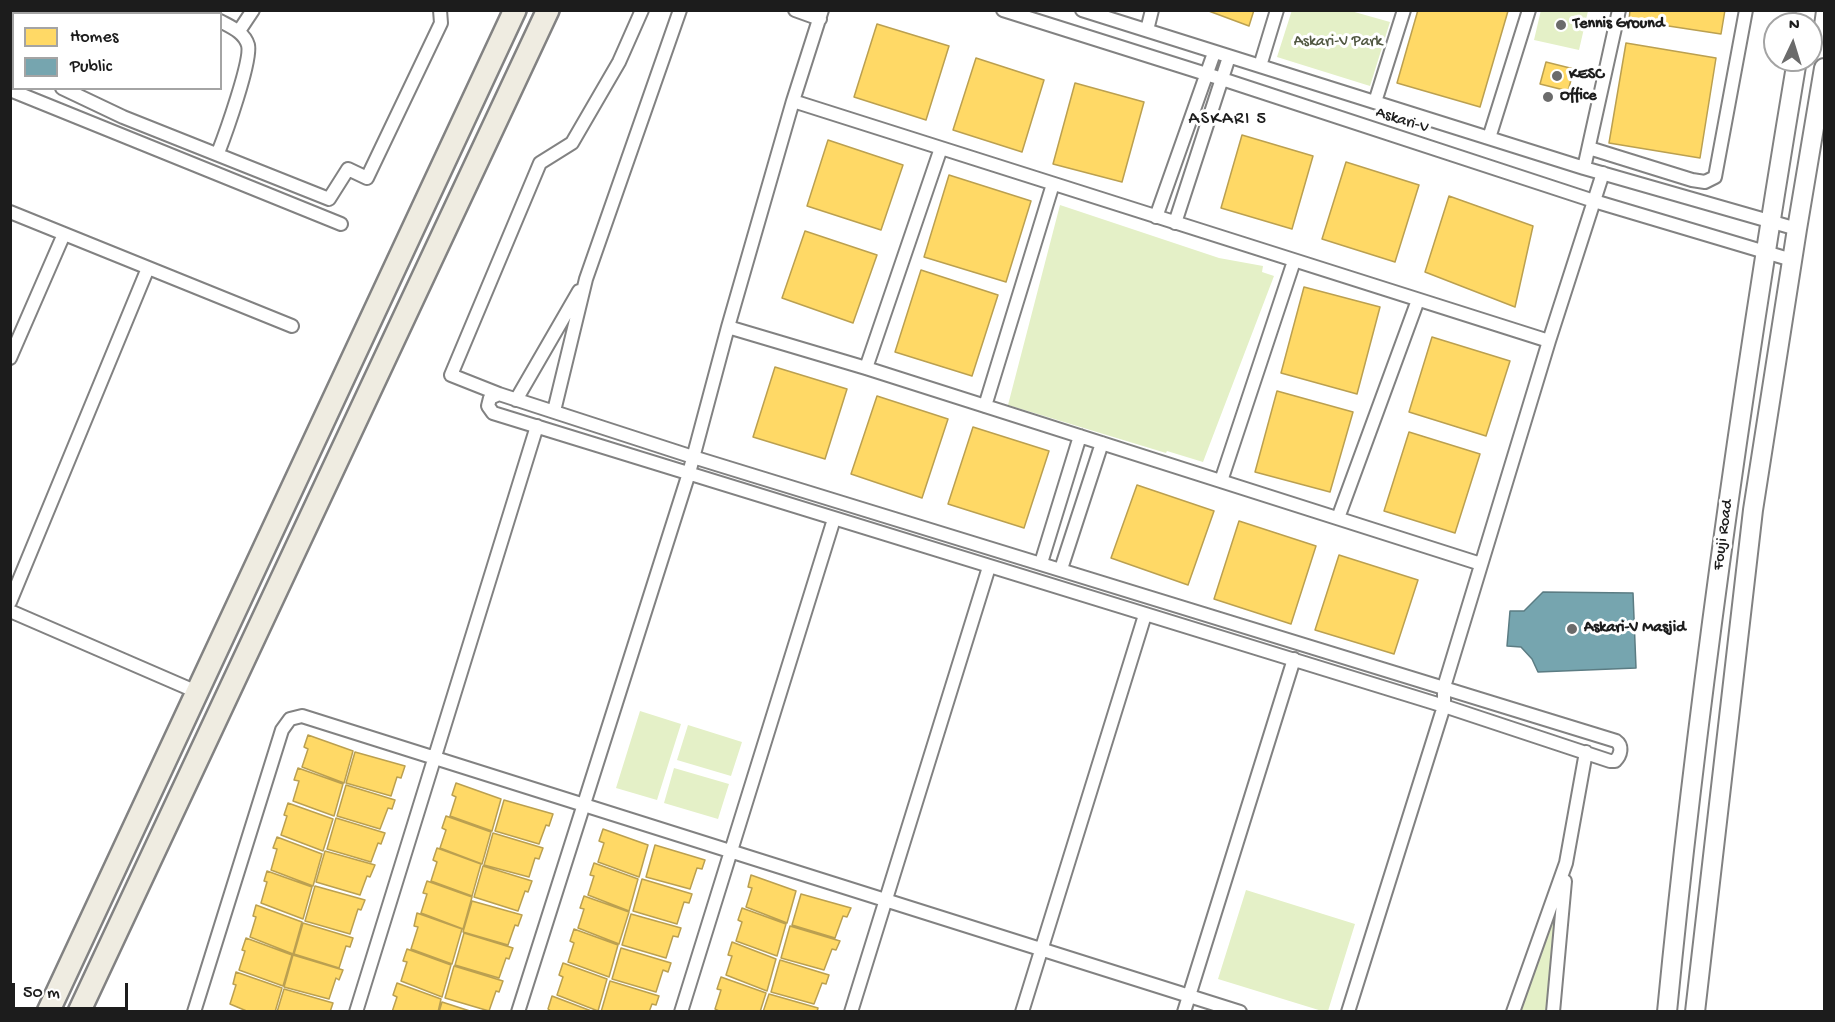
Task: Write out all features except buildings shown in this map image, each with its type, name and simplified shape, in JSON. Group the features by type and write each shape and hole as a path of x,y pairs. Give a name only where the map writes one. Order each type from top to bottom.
{"highway":[{"path":"48,1011 515,10"},
{"path":"79,1011 548,10"}],"main road":[{"name":"Fouji Road","path":"1695,1011 1750,533 1824,68"},
{"name":"Fouji Road","path":"1667,1011 1717,582 1765,252 1795,72"}],"street":[{"path":"239,31 253,10"},
{"path":"66,90 123,117 219,153 329,199 348,169 367,178 441,23 440,10"},
{"path":"500,394 490,398 488,406 494,413 1046,585 1294,659 1615,761 1618,758 1621,749 1620,744 1616,741 693,457 516,400 451,375 540,163 573,143 619,62 642,10"},
{"path":"554,411 586,279 680,10"},
{"path":"518,1011 689,473 793,101 821,15 795,10"},
{"name":"Askari-V","path":"1003,10 1594,201 1792,260"},
{"name":"Askari-V","path":"1082,10 1603,174 1797,229"},
{"path":"1147,30 1152,10"},
{"path":"1260,66 1276,10"},
{"path":"1375,102 1404,10"},
{"path":"1489,138 1529,10"},
{"path":"1584,168 1619,10"},
{"path":"1588,148 1692,180 1705,182 1715,177 1746,10"},
{"path":"219,153 247,62 248,45 239,31 222,22"},
{"path":"1156,217 1214,53"},
{"path":"1175,223 1229,57"},
{"path":"10,90 341,224"},
{"path":"793,101 1549,341"},
{"path":"866,368 941,148"},
{"path":"1348,1011 1444,706 1444,687 1480,564 1603,174"},
{"path":"985,406 1053,184"},
{"path":"10,213 292,326"},
{"path":"10,358 15,332 64,234"},
{"path":"1221,481 1294,261"},
{"path":"10,602 148,268"},
{"path":"516,400 586,279"},
{"path":"1338,518 1418,300"},
{"path":"728,327 866,368 1480,564"},
{"path":"356,1011 537,426"},
{"path":"1046,585 1080,436"},
{"path":"1051,566 1102,443"},
{"path":"681,1011 834,519"},
{"path":"851,1011 989,567"},
{"path":"10,611 197,692"},
{"path":"1022,1011 1145,615"},
{"path":"1184,1011 1294,659"},
{"path":"194,1011 282,730 290,719 302,716 1240,1011"},
{"path":"1553,1011 1566,863 1586,752"},
{"path":"1513,1011 1566,863"}],"green space":[{"name":"Askari-V Park","path":"1292,10 1351,11 1390,22 1370,86 1277,57"},
{"name":"Tennis Ground","path":"1541,10 1588,11 1579,50 1534,40"},
{"path":"1060,205 1219,258 1263,266 1262,272 1274,276 1203,462 1008,405"},
{"path":"640,711 681,724 657,800 616,788"},
{"path":"688,725 742,742 731,776 677,760"},
{"path":"674,768 729,784 718,819 664,803"},
{"path":"1246,890 1355,924 1328,1011 1218,979"},
{"path":"1557,911 1546,1011 1521,1011"}],"place":[{"name":"Tennis Ground","path":"1561,25"},
{"name":"KESC","path":"1557,76"},
{"name":"Office","path":"1548,97"},
{"name":"Askari-V Masjid","path":"1572,629"}],"district":[{"name":"ASKARI 5","path":"1228,120"}]}
